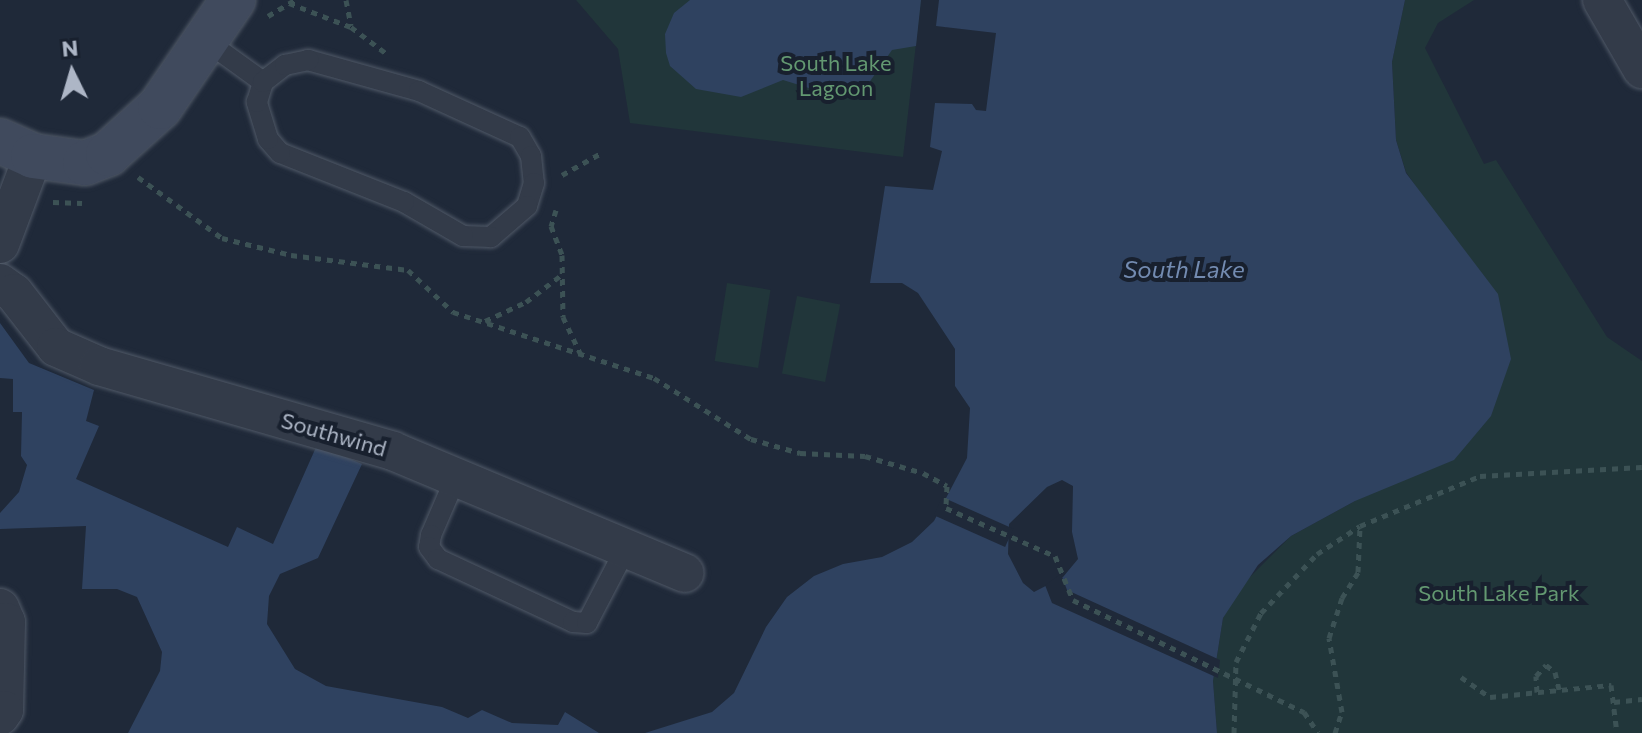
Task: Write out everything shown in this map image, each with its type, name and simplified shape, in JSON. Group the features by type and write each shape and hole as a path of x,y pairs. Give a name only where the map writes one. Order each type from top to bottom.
{"street":[{"path":"0,244 16,148 85,163 108,154 160,107 233,0"},
{"path":"1602,0 1642,69"},
{"name":"Southwind","path":"0,283 14,293 56,347 99,366 393,451 685,573"},
{"path":"0,608 6,622 0,716"}],"lane":[{"path":"205,40 263,82"},
{"path":"324,61 419,91 493,122 520,137 531,156 534,183 527,206 491,237 463,236 404,202 280,153 268,139 257,102 263,82 285,65 324,61"},
{"path":"456,477 431,535 429,547 438,559 573,622 587,623 626,548"}],"path":[{"path":"346,0 351,27"},
{"path":"562,175 603,152"},
{"path":"108,154 182,214 222,238 291,255 408,270 453,312 485,321 563,352 654,378 751,439 800,453 865,456 923,473 947,486 946,508 1055,556 1073,600 1304,712 1318,733"},
{"path":"485,321 526,302 561,275"},
{"path":"1234,733 1236,662 1261,613 1317,554 1360,526 1480,476 1642,467"},
{"path":"1335,733 1342,712 1329,638 1342,598 1358,572 1360,526"},
{"path":"1537,692 1536,676 1548,664 1559,690"},
{"path":"1461,677 1490,697 1611,685 1617,733"},
{"path":"1614,702 1642,699"}],"green space":[{"name":"South Lake Lagoon","path":"576,0 921,0 903,157 630,123 618,49"},
{"name":"South Lake Park","path":"1405,0 1474,0 1438,23 1425,48 1484,164 1496,160 1607,337 1642,361 1642,733 1217,733 1213,681 1223,618 1235,592 1291,536 1355,501 1424,198 1406,172 1396,140 1392,62"},
{"path":"727,283 770,290 758,368 715,361"},
{"path":"797,296 840,304 825,382 782,374"}],"water":[{"path":"690,0 921,0 916,46 892,50 866,87 838,97 783,80 741,97 696,89 670,66 665,34 674,13"},
{"name":"South Lake","path":"939,0 1405,0 1392,62 1396,140 1406,173 1498,294 1511,359 1491,416 1454,460 1355,501 1291,536 1258,565 1223,618 1213,681 1217,733 645,733 712,712 734,693 766,627 787,597 814,576 843,564 882,557 912,542 934,521 967,458 970,408 955,386 955,349 918,293 902,283 870,283 885,186 933,190 942,151 930,147 935,103 972,104 976,110 986,111 996,33 936,26","holes":["1062,480 1073,486 1072,532 1078,559 1063,577 1034,592 1023,583 1008,554 1009,524 1047,487"]},
{"path":"0,323 29,363 94,390 86,421 99,426 76,479 228,547 237,527 273,544 317,445 362,464 318,558 280,574 269,596 267,624 295,669 326,686 442,707 468,718 482,710 512,723 558,725 565,712 599,733 128,733 160,671 162,652 137,597 117,589 82,589 86,526 0,529 0,513 19,492 27,465 21,456 22,412 13,412 13,379 0,378"}],"pier":[{"path":"942,497 1013,529 1005,547 934,515"},
{"path":"1061,574 1067,590 1220,660 1218,678 1052,603 1045,585"}]}
